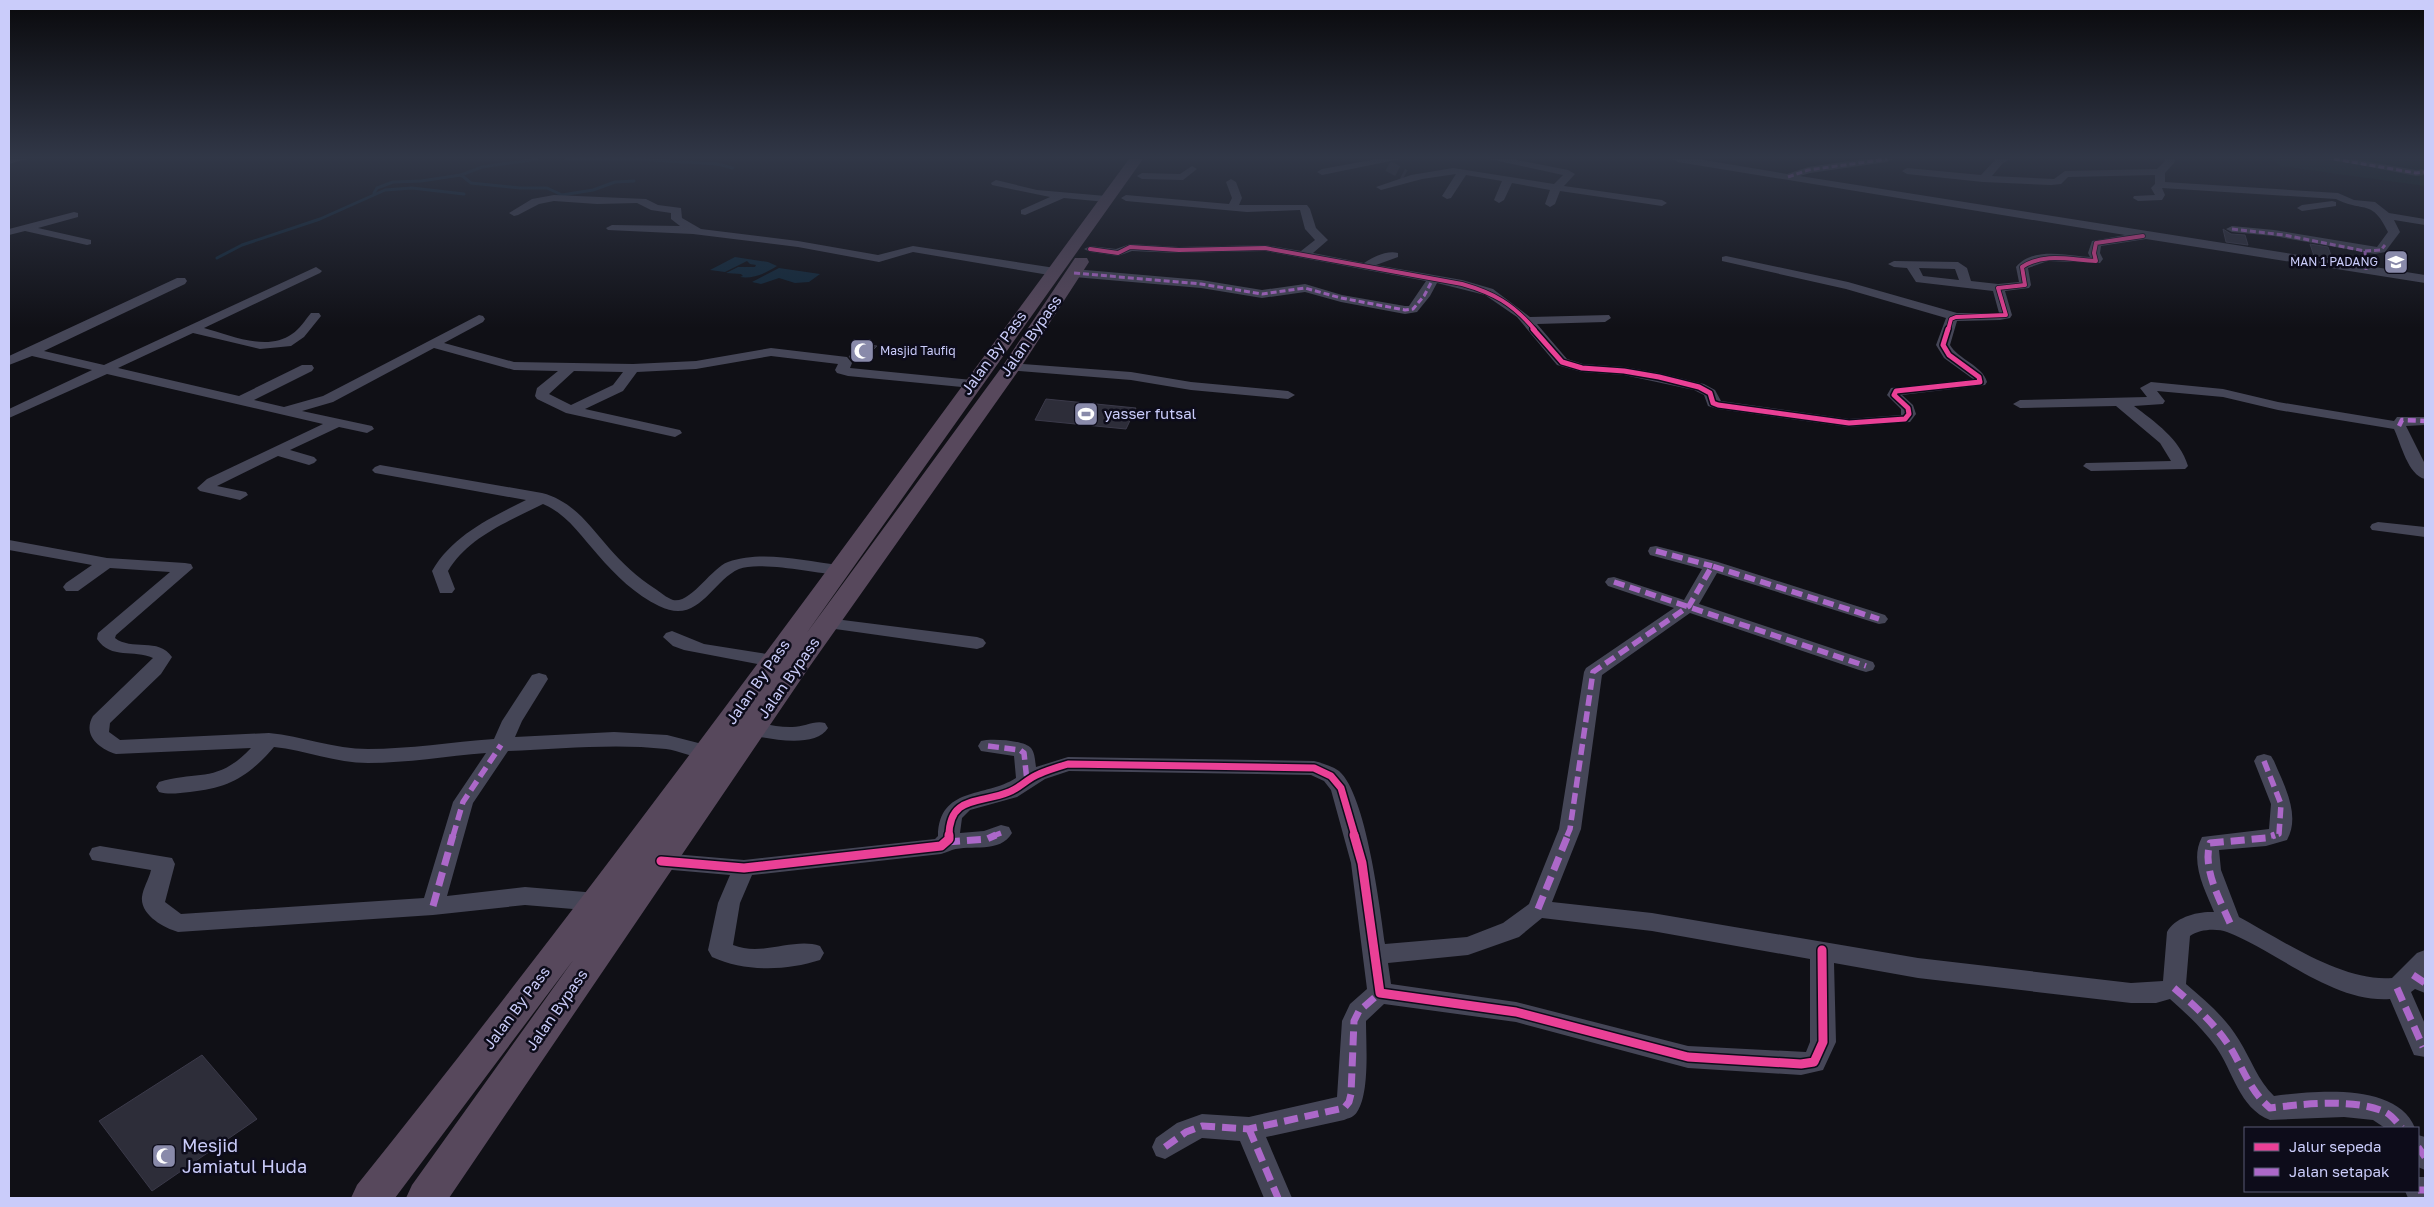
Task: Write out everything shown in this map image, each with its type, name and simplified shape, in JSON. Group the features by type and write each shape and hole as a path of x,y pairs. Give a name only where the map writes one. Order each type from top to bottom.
{"highway":[{"name":"Jalan By Pass","path":"371,1198 597,902 878,517 972,384 1057,282 1106,215"},
{"name":"Jalan Bypass","path":"426,1198 828,622 1011,367 1057,282 1090,249 1111,215"}],"street":[{"path":"9,232 73,215"},
{"path":"676,215 676,219 698,232"},
{"path":"1251,215 1256,222"},
{"path":"1305,254 1322,240 1310,229 1307,215"},
{"path":"2019,215 2425,279"},
{"path":"2082,215 2086,226"},
{"path":"2386,216 2425,222"},
{"path":"2232,229 2284,235 2365,251 2381,250 2394,235 2394,228 2386,216"},
{"path":"2108,217 2116,231"},
{"path":"25,228 87,242"},
{"path":"612,228 670,228 763,239 879,259 904,250 913,249 1057,282 1201,284 1262,294 1306,288 1341,298 1405,310 1413,309 1424,296 1433,279"},
{"path":"763,239 784,229"},
{"path":"1912,265 1916,277 1920,278 1998,288 2025,285 2022,267 2038,259 2054,258 2096,261 2094,253 2096,244 2143,236"},
{"path":"1090,249 1118,252 1130,246 1179,250 1262,248 1305,254 1365,267 1462,284 1489,292 1521,314 1556,357 1570,366 1624,371 1698,387 1710,393 1712,401 1718,404 1848,422 1904,419 1909,414 1908,408 1894,395 1896,391 1980,382 1979,377 1949,355 1943,345 1954,316"},
{"path":"2365,251 2366,270"},
{"path":"1365,267 1376,260 1394,255"},
{"path":"1726,259 1848,286 1954,316 1993,317 2006,315 1998,288"},
{"path":"1894,264 1958,266 1961,268 1966,285"},
{"path":"9,414 316,271"},
{"path":"9,361 181,282"},
{"path":"193,329 252,344 275,345 297,336 315,316"},
{"path":"1527,321 1606,318"},
{"path":"284,411 334,396 480,319"},
{"path":"433,344 514,366 633,368 696,365 756,354 786,353 842,360 845,363 842,370 848,372 972,384"},
{"path":"30,352 366,429"},
{"path":"571,367 541,394 554,403 572,410 675,433"},
{"path":"1011,367 1131,376 1191,386 1288,395"},
{"path":"240,401 307,368"},
{"path":"572,410 618,388 633,368"},
{"path":"2020,404 2158,401 2146,387 2158,386 2223,393 2278,406 2399,426 2409,442 2414,460 2425,474"},
{"path":"2091,466 2180,466 2176,453 2167,440 2121,403"},
{"path":"2399,426 2402,420 2425,421"},
{"path":"240,495 205,488 212,482 338,422"},
{"path":"2409,442 2425,445"},
{"path":"276,451 309,460"},
{"path":"380,470 542,498 556,503 569,511 610,560 637,584 667,604 678,606 692,602 723,571 734,565 750,563 838,570"},
{"path":"446,589 440,571 443,563 459,546 542,498"},
{"path":"2378,527 2425,532"},
{"path":"9,545 107,563 185,568 107,634 106,639 116,646 155,653 163,657 154,670 100,721 99,735 116,747 269,740 290,742 318,750 367,756 501,745 614,739 667,742 707,752"},
{"path":"1656,551 1712,566 1879,619"},
{"path":"72,587 107,563"},
{"path":"1374,955 1468,946 1511,930 1538,909 1570,830 1593,672 1689,606 1712,566"},
{"path":"1614,582 1866,666"},
{"path":"828,622 976,643"},
{"path":"672,637 677,642 697,647 773,661"},
{"path":"433,906 463,802 501,745 512,721 539,679"},
{"path":"728,724 796,735 805,734 818,728"},
{"path":"166,787 224,780 249,762 269,740"},
{"path":"988,746 1020,750 1024,753 1027,781"},
{"path":"2230,923 2207,860 2206,848 2210,842 2266,838 2278,834 2281,804 2264,761"},
{"path":"661,861 744,868 928,849 941,846 949,839 949,822 963,804 1010,792 1051,769 1068,764 1314,768 1331,776 1341,788 1362,863 1380,993"},
{"path":"946,842 987,839 1001,833"},
{"path":"100,854 164,864 152,894 155,908 162,915 178,923 433,906 525,896 597,902"},
{"path":"744,868 729,903 720,950 730,956 747,960 812,953"},
{"path":"1538,909 1652,922 1918,968 2131,993 2156,993 2174,988"},
{"path":"2174,988 2179,932 2184,927 2197,923 2209,921 2230,923 2290,956 2339,978 2371,987 2415,976 2423,1047"},
{"path":"1165,1147 1186,1132 1202,1126 1250,1129 1344,1108 1349,1102 1351,1094 1354,1021 1359,1011 1380,993 1516,1012 1688,1057 1800,1064 1814,1062 1823,1042 1822,950"},
{"path":"2174,988 2206,1015 2218,1029 2258,1100 2270,1108 2291,1105 2356,1105 2387,1113 2401,1127"},
{"path":"1250,1129 1278,1198"}],"water":[{"path":"735,257 768,262 777,266 764,273 750,277 740,277 743,276 741,274 726,273 738,267 755,267 756,265 750,264 747,261 725,272 710,270"},
{"path":"779,268 820,274 809,282 795,283 779,278 761,284 752,282"}],"building":[{"path":"2223,229 2231,234 2245,235 2248,245 2226,242"},
{"path":"2310,244 2328,247 2332,258 2314,256"},
{"name":"Masjid Taufiq","path":"859,344 877,346 865,358 849,357"},
{"name":"yasser futsal","path":"1046,399 1136,408 1126,429 1035,420"},
{"name":"Mesjid Jamiatul Huda","path":"202,1055 257,1119 152,1191 99,1121"}],"waterway":[{"path":"217,258 242,245 328,215"}],"marked path":[{"path":"2232,229 2284,235 2365,251 2381,250 2385,245"},
{"path":"2365,251 2366,270"},
{"path":"1074,273 1201,284 1262,294 1305,288 1341,298 1405,310 1413,309 1424,296 1433,279"},
{"path":"2399,426 2402,420 2425,421"},
{"path":"1656,551 1712,566"},
{"path":"1538,909 1570,829 1593,672 1689,606 1712,566 1879,619"},
{"path":"1614,582 1866,666"},
{"path":"433,906 463,802 501,745"},
{"path":"988,746 1020,750 1024,753 1027,781"},
{"path":"2230,923 2210,870 2208,850 2210,843 2266,838 2279,834 2281,804 2264,761"},
{"path":"946,842 987,839 1001,833"},
{"path":"2413,975 2425,983"},
{"path":"2174,988 2218,1030 2230,1047 2252,1088 2270,1108 2297,1105 2359,1106 2385,1112 2401,1127"},
{"path":"2397,988 2423,1047"},
{"path":"1165,1147 1186,1132 1202,1126 1249,1129 1344,1108 1349,1102 1351,1094 1354,1021 1359,1011 1380,993"},
{"path":"1249,1129 1278,1198"},
{"path":"2419,1148 2425,1157"},
{"path":"2419,1190 2425,1190"}],"cycle path":[{"path":"1090,249 1118,253 1130,247 1179,250 1265,248 1462,284 1489,292 1521,314 1562,362 1582,368 1624,371 1659,377 1699,387 1710,393 1713,403 1718,405 1849,423 1905,419 1909,414 1908,408 1894,395 1896,391 1980,382 1979,377 1949,355 1943,345 1951,319 1962,316 1993,317 2006,315 1998,288 2025,285 2022,267 2030,262 2048,258 2096,261 2094,253 2096,243 2143,236"},
{"path":"661,861 744,868 941,846 949,839 949,823 953,814 963,804 1010,792 1038,774 1068,764 1314,768 1331,776 1341,788 1362,863 1380,993 1516,1012 1688,1057 1801,1064 1814,1062 1823,1042 1822,950"}],"place":[{"name":"MAN 1 PADANG","path":"2396,262"},
{"name":"Masjid Taufiq","path":"862,351"},
{"name":"yasser futsal","path":"1086,414"},
{"name":"Mesjid Jamiatul Huda","path":"164,1156"}]}
